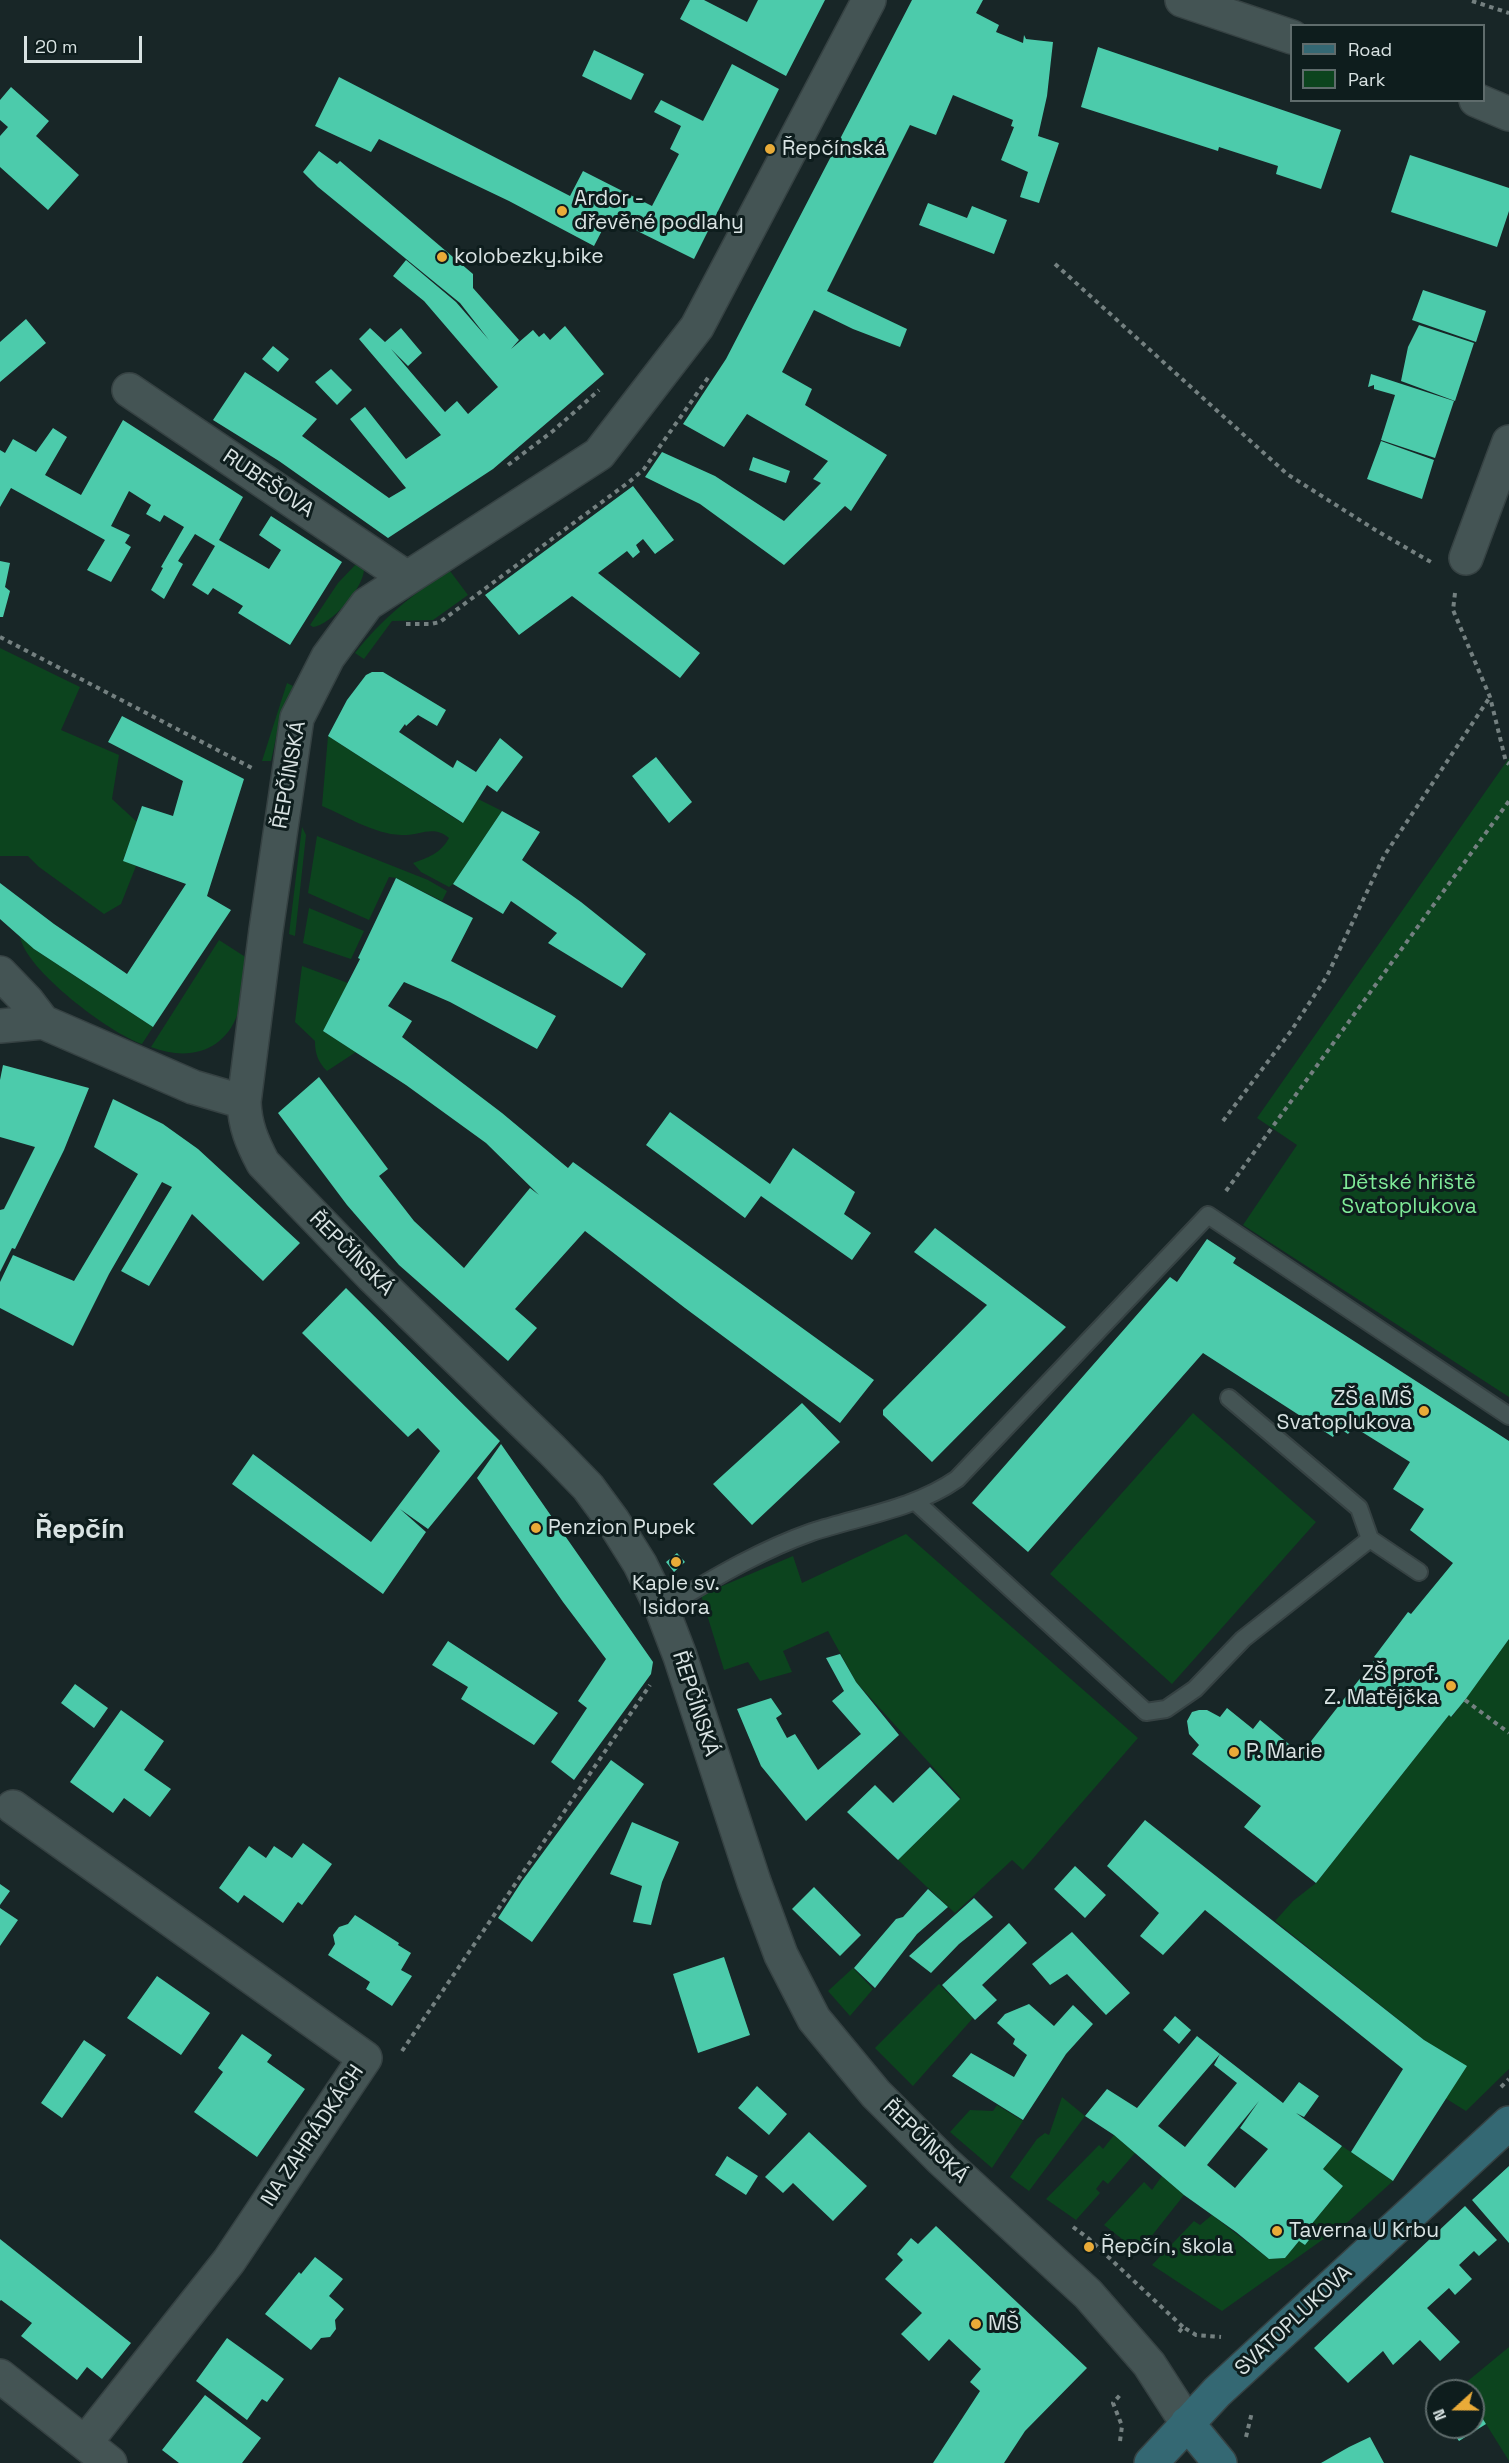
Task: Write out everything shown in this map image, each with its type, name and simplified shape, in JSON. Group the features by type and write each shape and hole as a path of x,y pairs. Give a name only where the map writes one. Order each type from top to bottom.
{"main road":[{"name":"SVATOPLUKOVA","path":"1187,2423 1225,2384 1509,2123"},
{"path":"1151,2463 1187,2423 1220,2463"}],"street":[{"name":"ŘEPČÍNSKÁ","path":"869,0 697,327 599,454 368,604 328,657 297,718 244,1102 245,1123 252,1143 263,1163 372,1276 588,1487 613,1521 640,1564 662,1609 781,1955 814,2019 876,2094 942,2160 1089,2294 1149,2364 1187,2423"},
{"path":"1182,0 1290,36"},
{"path":"1481,102 1509,114"},
{"name":"RUBEŠOVA","path":"129,390 407,579"},
{"path":"1453,571 1509,442"},
{"path":"0,973 27,1001 43,1022"},
{"path":"0,1026 43,1022 193,1087 244,1102"},
{"name":"NA ZAHRÁDKÁCH","path":"13,1807 365,2058 229,2261 85,2443"},
{"path":"0,2376 110,2463"}],"lane":[{"path":"662,1609 744,1561 774,1547 812,1532 916,1502 957,1479 1208,1215 1509,1416"},
{"path":"1229,1398 1359,1508 1370,1539 1419,1572"},
{"path":"916,1502 1146,1712 1166,1708 1195,1689 1243,1639 1370,1539"}],"path":[{"path":"1472,0 1509,13"},
{"path":"1055,264 1287,474 1377,531 1453,571 1453,610 1490,697 1506,762 1509,764"},
{"path":"404,624 440,622 629,482 644,469 715,368"},
{"path":"501,470 553,431 604,383"},
{"path":"0,637 287,787"},
{"path":"1223,1121 1291,1032 1327,976 1384,856 1490,697"},
{"path":"1208,1215 1509,801"},
{"path":"1465,1700 1509,1733"},
{"path":"1069,2225 1088,2238 1183,2327"},
{"path":"1118,2448 1122,2426 1113,2403 1121,2394"}],"green space":[{"path":"358,562 364,569 363,577 353,595 329,620 313,627 310,625 338,583"},
{"path":"450,571 468,595 433,620 392,621 364,659 355,653 399,607"},
{"path":"0,648 80,687 61,730 119,755 112,799 137,822 123,860 136,866 121,904 104,914 39,867 28,856 0,856"},
{"path":"287,683 293,686 280,719 271,761 262,761"},
{"path":"328,736 462,823 478,799 502,811 453,884 449,887 421,872 413,863 429,857 442,848 449,838 443,834 432,831 408,835 391,834 370,828 322,806"},
{"name":"Dětské hřiště Svatoplukova","path":"1509,758 1509,1397 1243,1225 1297,1145 1257,1118"},
{"path":"302,827 306,835 295,936 289,934"},
{"path":"317,836 428,880 447,891 442,901 396,878 389,877 369,920 308,893"},
{"path":"309,908 364,931 351,959 303,943"},
{"path":"20,936 34,949 153,1027 142,1044 110,1028 71,999 36,965 25,950"},
{"path":"219,940 247,958 242,1000 232,1027 214,1045 191,1053 178,1053 151,1047"},
{"path":"302,966 348,983 323,1031 356,1052 327,1071 318,1058 315,1041 295,1022"},
{"path":"1193,1413 1316,1522 1172,1684 1050,1574"},
{"path":"906,1534 1138,1738 1023,1870 1012,1860 955,1913 898,1860 961,1798 856,1682 828,1631 783,1651 792,1672 760,1681 748,1662 724,1670 701,1595 793,1556 802,1583"},
{"path":"1509,1639 1509,2069 1466,2111 1445,2098 1424,2040 1275,1921 1293,1901 1316,1883 1449,1715 1452,1717"},
{"path":"853,1968 873,1989 850,2016 828,1991"},
{"path":"939,1984 973,2018 913,2086 875,2048"},
{"path":"1062,2097 1085,2116 1029,2191 1010,2177 1037,2139 1045,2133 1049,2135"},
{"path":"997,2105 1023,2121 992,2168 950,2132 970,2110 993,2111"},
{"path":"1114,2135 1135,2153 1108,2184 1103,2180 1096,2189 1100,2193 1076,2220 1046,2199 1099,2145 1103,2149"},
{"path":"1342,2146 1393,2181 1349,2221 1222,2311 1152,2265 1194,2221 1200,2225 1212,2215 1269,2259 1285,2258 1299,2241 1305,2245 1316,2231 1310,2226 1343,2186 1323,2169"},
{"path":"1162,2176 1184,2195 1139,2252 1104,2225 1144,2182 1152,2190"},
{"path":"1509,2347 1509,2461 1485,2422 1485,2379 1470,2379"}],"building":[{"path":"690,0 704,0 747,22 758,0 825,0 786,76 680,19"},
{"path":"912,0 983,0 976,13 999,25 996,32 1023,43 1024,35 1026,39 1053,42 1047,96 1038,136 1059,143 1039,203 1020,197 1028,172 1001,160 1014,127 1011,126 1013,120 953,95 936,135 910,125 827,291 907,329 900,347 853,329 814,310 782,372 812,389 805,405 887,455 851,511 845,506 784,565 700,504 645,477 662,452 715,476 784,521 821,483 813,479 828,461 747,414 724,447 683,424 726,359"},
{"path":"1098,47 1341,130 1321,189 1276,174 1278,166 1219,147 1218,151 1081,107"},
{"path":"594,50 644,74 631,100 582,76"},
{"path":"732,64 779,89 694,259 609,217 594,246 509,201 379,139 371,152 315,126 339,77 570,196 583,171 652,206 679,154 670,149 681,126 654,112 661,100 703,121"},
{"path":"11,87 49,121 36,136 79,175 48,210 0,167 0,136 8,127 0,120 0,100"},
{"path":"319,151 337,164 340,161 473,274 473,288 519,340 511,349 533,330 539,337 544,333 550,340 565,326 604,374 493,469 388,538 279,461 213,420 245,372 317,419 302,436 389,498 406,488 350,419 365,407 406,459 441,435 359,339 370,328 385,342 401,328 422,353 408,366 391,349 445,412 457,401 468,414 498,387 424,301 393,276 406,260 456,302 489,340 460,303 318,187 303,172"},
{"path":"1410,155 1509,188 1509,211 1497,247 1391,212"},
{"path":"928,203 967,218 972,206 1007,220 994,254 919,225"},
{"path":"1423,290 1486,311 1476,342 1412,320"},
{"path":"26,319 46,343 0,382 0,342"},
{"path":"1419,325 1474,343 1455,401 1401,381 1408,347"},
{"path":"273,346 289,359 278,372 262,359"},
{"path":"331,369 352,390 337,405 315,382"},
{"path":"1371,374 1454,401 1435,458 1381,440 1395,395 1374,389 1374,385 1368,387"},
{"path":"123,420 243,497 219,540 269,569 281,550 259,535 271,516 342,562 290,645 238,613 243,606 213,588 208,595 192,585 215,546 195,534 178,561 183,564 164,599 151,590 163,568 161,567 184,527 164,515 160,522 146,514 151,505 129,491 111,526 130,535 125,543 131,547 111,582 87,570 105,540 11,488 0,507 0,450 5,453 13,439 36,452 53,428 67,437 45,475 81,495"},
{"path":"1381,441 1434,460 1422,499 1367,479"},
{"path":"753,457 790,471 786,483 749,470"},
{"path":"633,486 674,540 655,554 643,539 636,545 640,552 633,558 627,551 598,573 700,653 680,678 572,596 519,635 485,595"},
{"path":"0,561 10,563 5,587 10,591 3,617 0,617"},
{"path":"372,672 383,672 446,710 437,726 418,715 406,726 405,724 399,732 453,768 457,760 476,772 500,738 523,757 497,792 487,785 463,823 328,736 347,700 366,675"},
{"path":"122,716 244,779 207,896 231,910 153,1027 34,949 0,919 0,883 54,924 127,974 186,884 123,861 142,806 173,816 183,781 108,742"},
{"path":"656,757 692,802 669,823 632,776"},
{"path":"502,811 540,832 522,860 581,902 646,954 622,988 548,943 557,933 511,901 503,914 453,884"},
{"path":"396,878 473,918 451,961 556,1016 537,1049 450,1002 404,982 388,1006 412,1021 402,1037 502,1113 568,1168 573,1162 874,1380 840,1423 585,1231 515,1309 537,1328 508,1361 399,1265 347,1205 278,1113 319,1077 388,1169 379,1176 414,1221 464,1268 530,1188 539,1195 486,1143 406,1085 323,1031 360,959 358,958"},
{"path":"3,1065 89,1088 64,1150 15,1249 12,1248 0,1272 0,1210 4,1209 35,1147 0,1137 0,1080"},
{"path":"113,1099 163,1124 198,1149 300,1243 263,1281 192,1214 149,1286 121,1271 172,1187 162,1182 109,1274 73,1346 0,1308 0,1282 13,1255 74,1281 138,1174 94,1147"},
{"path":"670,1112 770,1184 793,1148 855,1192 844,1214 871,1233 852,1260 761,1196 745,1218 646,1145"},
{"path":"935,1228 1066,1327 932,1462 883,1415 883,1410 987,1305 914,1252"},
{"path":"1207,1239 1236,1258 1233,1263 1509,1441 1509,1639 1465,1700 1451,1717 1449,1715 1316,1883 1244,1827 1261,1806 1192,1754 1199,1745 1189,1734 1187,1721 1192,1712 1207,1710 1220,1717 1227,1708 1253,1729 1260,1720 1301,1754 1376,1658 1374,1657 1408,1612 1411,1614 1453,1563 1410,1530 1424,1509 1393,1489 1410,1462 1354,1427 1348,1434 1339,1428 1333,1437 1203,1353 1028,1552 972,1503 1170,1277 1177,1282"},
{"path":"346,1288 500,1441 428,1529 400,1509 426,1532 383,1594 232,1484 253,1454 371,1542 440,1451 418,1428 408,1437 302,1333"},
{"path":"802,1403 840,1442 752,1525 713,1484"},
{"path":"501,1444 653,1662 651,1674 574,1780 551,1762 587,1708 578,1701 606,1659 563,1602 477,1478"},
{"name":"Kaple sv. Isidora","path":"677,1553 685,1562 674,1572 666,1562"},
{"path":"448,1641 558,1713 534,1745 461,1699 468,1687 432,1665"},
{"path":"840,1654 856,1682 899,1735 806,1821 761,1766 737,1709 771,1698 782,1714 776,1718 787,1738 795,1734 818,1770 861,1734 832,1701 844,1691 826,1658"},
{"path":"75,1684 108,1708 94,1728 61,1703"},
{"path":"121,1710 164,1741 144,1770 171,1789 150,1817 124,1798 113,1813 70,1782"},
{"path":"611,1760 644,1784 532,1942 498,1918 522,1881"},
{"path":"930,1767 960,1799 898,1860 847,1812 875,1785 893,1803"},
{"path":"1145,1820 1424,2040 1467,2066 1393,2181 1351,2152 1403,2069 1205,1910 1163,1955 1140,1936 1159,1913 1107,1866"},
{"path":"632,1822 679,1842 662,1882 651,1925 633,1922 642,1886 610,1874"},
{"path":"303,1843 332,1864 302,1905 298,1902 283,1923 244,1895 238,1903 219,1888 249,1846 266,1858 274,1846 292,1858"},
{"path":"1075,1866 1106,1895 1085,1918 1054,1889"},
{"path":"0,1884 10,1891 0,1905"},
{"path":"814,1887 861,1935 840,1956 792,1909"},
{"path":"928,1889 948,1907 917,1934 875,1988 854,1968 896,1919 903,1917"},
{"path":"974,1898 993,1917 959,1944 931,1973 909,1956"},
{"path":"0,1908 18,1920 0,1946"},
{"path":"355,1915 411,1953 401,1970 412,1976 392,2006 366,1989 370,1982 328,1955 335,1944 333,1935 339,1927 348,1924"},
{"path":"1009,1923 1027,1943 982,1985 997,2000 975,2020 942,1985"},
{"path":"1072,1932 1130,1993 1106,2015 1067,1974 1050,1985 1032,1964"},
{"path":"724,1957 750,2035 698,2053 673,1974"},
{"path":"157,1976 210,2013 181,2055 127,2018"},
{"path":"1029,2004 1054,2026 1073,2005 1093,2024 1066,2054 1023,2120 952,2076 971,2053 1014,2077 1027,2055 1013,2044 1015,2039 997,2023 1005,2014"},
{"path":"1175,2016 1191,2030 1179,2044 1163,2030"},
{"path":"242,2034 272,2055 267,2062 305,2089 257,2157 194,2112 223,2072 218,2068"},
{"path":"1197,2036 1283,2103 1299,2082 1319,2096 1304,2117 1296,2113 1342,2146 1323,2169 1343,2186 1310,2226 1316,2231 1305,2245 1299,2241 1285,2258 1269,2259 1184,2195 1114,2135 1085,2116 1107,2089 1137,2108","holes":["1220,2054 1214,2065 1237,2083 1185,2147 1158,2126","1259,2101 1240,2128 1268,2149 1235,2188 1207,2165"]},
{"path":"84,2040 106,2055 62,2118 41,2103"},
{"path":"757,2086 787,2114 769,2135 738,2108"},
{"path":"809,2132 867,2186 833,2221 793,2183 783,2193 765,2177"},
{"path":"727,2156 758,2176 746,2195 715,2175"},
{"path":"1509,2166 1509,2243 1472,2200"},
{"path":"1465,2206 1497,2240 1479,2256 1474,2251 1459,2265 1472,2279 1455,2295 1449,2288 1427,2308 1460,2342 1440,2361 1420,2340 1393,2365 1383,2351 1348,2383 1314,2348"},
{"name":"MŠ","path":"936,2226 1087,2368 1025,2431 1004,2463 933,2463 980,2391 970,2382 981,2369 949,2339 929,2361 901,2334 922,2313 885,2279 903,2260 897,2254 911,2238 918,2244"},
{"path":"0,2239 131,2343 102,2379 87,2367 77,2380 21,2336 32,2323 0,2301"},
{"path":"315,2257 343,2279 329,2296 344,2309 335,2320 336,2329 330,2337 321,2338 311,2350 265,2314 299,2272 301,2274"},
{"path":"227,2338 284,2379 267,2402 262,2399 247,2420 196,2381"},
{"path":"205,2395 261,2438 242,2463 179,2463 162,2450"},
{"path":"1370,2437 1384,2463 1321,2463 1349,2447"}],"place":[{"name":"Řepčínská","path":"770,149"},
{"name":"Ardor - dřevěné podlahy","path":"562,211"},
{"name":"kolobezky.bike","path":"442,257"},
{"name":"ZŠ a MŠ Svatoplukova","path":"1424,1411"},
{"name":"Penzion Pupek","path":"536,1528"},
{"name":"Kaple sv. Isidora","path":"676,1562"},
{"name":"ZŠ prof. Z. Matějčka","path":"1451,1686"},
{"name":"P. Marie","path":"1234,1752"},
{"name":"Taverna U Krbu","path":"1277,2231"},
{"name":"Řepčín, škola","path":"1089,2247"},
{"name":"MŠ","path":"976,2324"}],"district":[{"name":"Řepčín","path":"80,1531"}]}
